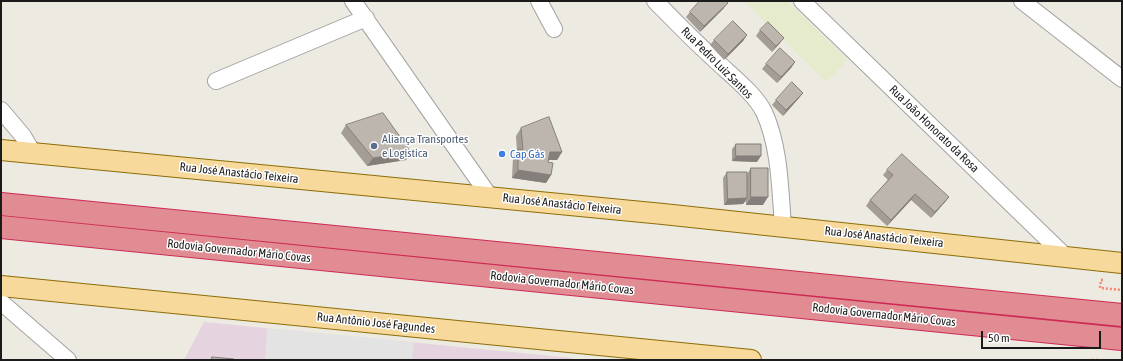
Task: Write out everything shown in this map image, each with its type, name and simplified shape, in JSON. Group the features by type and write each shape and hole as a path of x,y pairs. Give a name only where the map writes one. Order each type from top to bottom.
{"highway":[{"name":"Rodovia Governador Mário Covas","path":"1,204 1122,315"},
{"name":"Rodovia Governador Mário Covas","path":"1,227 1122,339"}],"main road":[{"name":"Rua José Anastácio Teixeira","path":"1,150 783,226 1122,263"},
{"name":"Rua Antônio José Fagundes","path":"1,286 751,360"}],"street":[{"path":"353,1 490,197"},
{"path":"539,1 554,29"},
{"name":"Rua Pedro Luiz Santos","path":"655,1 694,41 750,93 763,111 770,127 774,145 778,169 783,226"},
{"name":"Rua João Honorato da Rosa","path":"802,1 1066,256"},
{"path":"1022,1 1122,79"},
{"path":"216,81 366,18"},
{"path":"1,110 24,136 33,153"},
{"path":"1,302 68,360"}],"path":[{"path":"1108,281 1101,280 1100,288 1122,290"},
{"path":"1092,360 1100,360"}],"shaded area":[{"path":"204,322 572,358 574,360 184,360"},
{"path":"267,328 414,342 412,360 265,360"}],"green space":[{"path":"744,1 787,1 848,60 826,82"}],"building":[{"path":"700,1 726,1 728,3 704,26 690,12"},
{"path":"733,21 747,35 728,54 714,40"},
{"path":"768,22 784,38 776,46 760,30"},
{"path":"780,48 795,62 781,77 766,64"},
{"path":"792,82 803,93 786,110 776,100"},
{"name":"Aliança Transportes e Logística","path":"383,113 411,152 373,158 346,125"},
{"path":"549,117 562,152 550,152 548,162 553,163 551,175 518,170 518,149 523,150 521,128"},
{"path":"736,144 761,144 761,156 736,156"},
{"path":"902,154 949,197 935,212 915,194 891,220 870,200 893,175 887,170"},
{"path":"751,168 768,168 768,197 751,197"},
{"path":"727,172 747,172 747,198 728,199"},
{"path":"212,357 234,359 234,360 212,360"}],"place":[{"name":"Aliança Transportes e Logística","path":"374,146"},
{"name":"Cap Gás","path":"502,154"}]}
